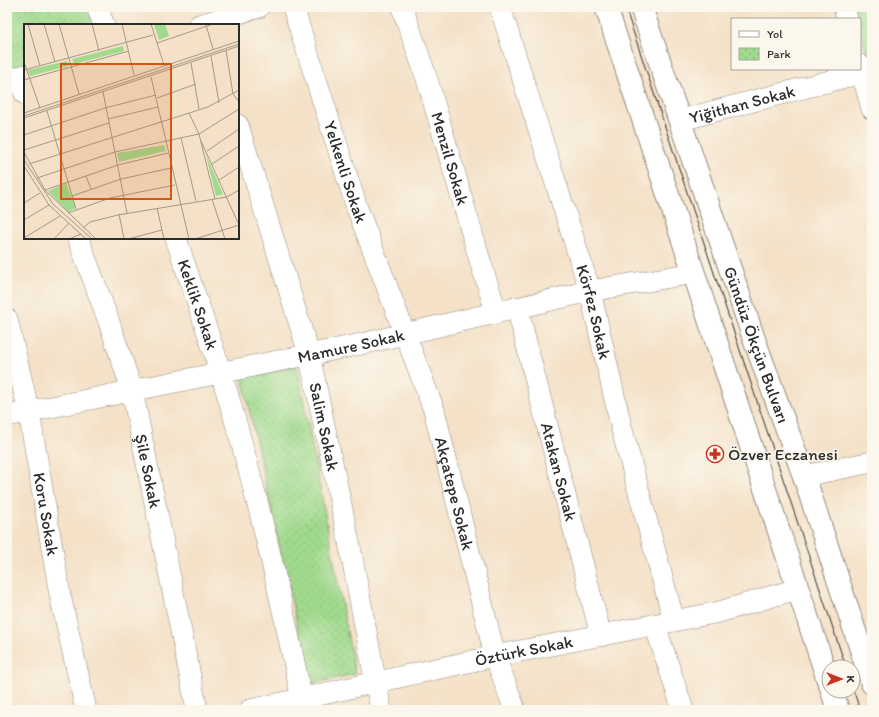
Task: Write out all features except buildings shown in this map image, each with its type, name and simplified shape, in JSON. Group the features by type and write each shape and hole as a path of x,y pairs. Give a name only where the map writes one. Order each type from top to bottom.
{"street":[{"path":"97,7 104,24"},
{"path":"204,20 259,7"},
{"name":"Yelkenli Sokak","path":"293,7 357,208 406,333"},
{"name":"Menzil Sokak","path":"402,7 427,79 480,264 496,311"},
{"name":"Körfez Sokak","path":"500,7 590,291 665,623 682,710"},
{"path":"606,7 821,660"},
{"name":"Gündüz Ökçün Bulvarı","path":"641,7 681,120 754,339 804,476 871,675"},
{"path":"844,7 847,18"},
{"path":"865,70 872,109"},
{"name":"Yiğithan Sokak","path":"681,120 865,70"},
{"name":"Salim Sokak","path":"239,128 309,354 350,547 381,710"},
{"name":"Şile Sokak","path":"78,239 132,390 197,710"},
{"name":"Keklik Sokak","path":"176,239 220,372 257,504 288,632 302,700"},
{"name":"Mamure Sokak","path":"7,416 309,354 590,291 694,273"},
{"name":"Atakan Sokak","path":"517,307 600,636"},
{"name":"Koru Sokak","path":"7,319 29,412 60,595 86,710"},
{"name":"Akçatepe Sokak","path":"406,333 434,410 495,656 515,710"},
{"path":"804,476 872,462"},
{"name":"Öztürk Sokak","path":"250,710 302,700 495,656 719,612 797,589"},
{"path":"835,699 838,710"}],"green space":[{"path":"7,7 89,7 96,24 24,24 24,67 7,74"},
{"path":"854,7 872,7 872,49 866,51 861,33 861,18 857,18"},
{"path":"297,365 355,674 310,684 242,377"}],"tram line":[{"path":"625,7 843,659"},
{"path":"856,699 860,710"}],"place":[{"name":"Özver Eczanesi","path":"715,454"}]}
